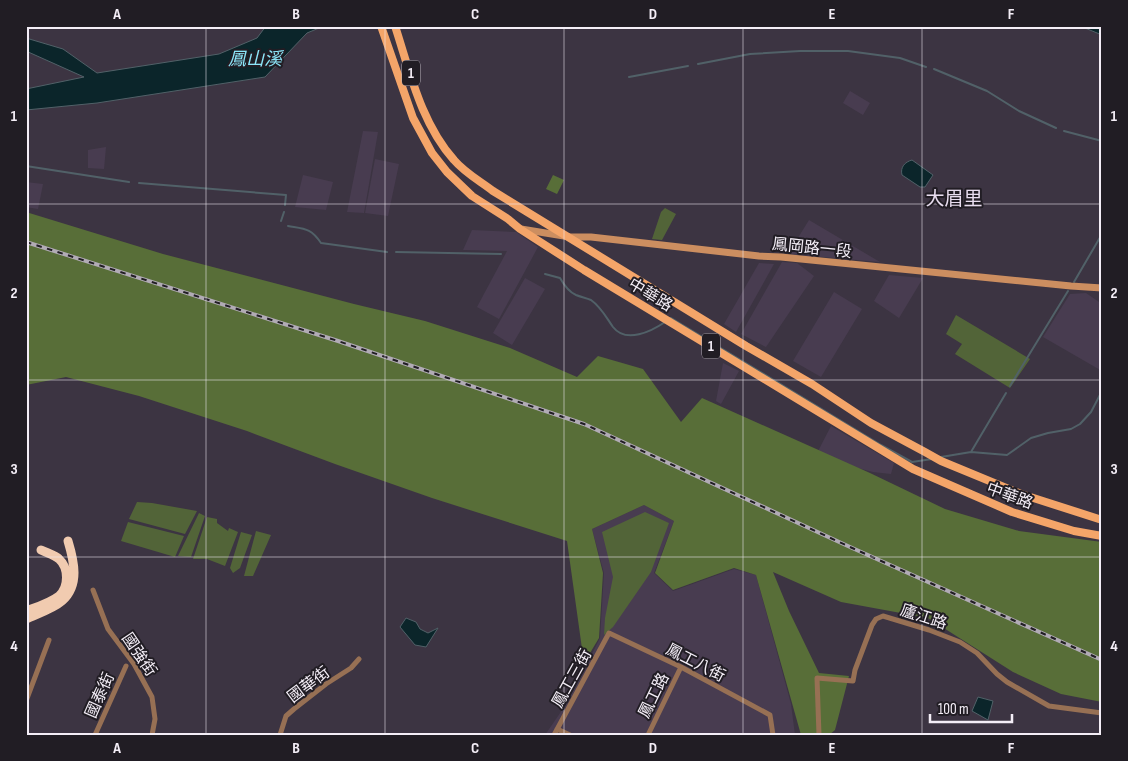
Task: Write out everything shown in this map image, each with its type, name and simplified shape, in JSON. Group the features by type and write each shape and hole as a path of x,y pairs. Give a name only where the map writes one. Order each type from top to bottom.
{"highway":[{"path":"26,619 61,602 69,593 74,579 74,564 68,541"},
{"path":"26,611 57,598 64,591 67,579 64,567 59,559 41,550"}],"main road":[{"name":"中華路","path":"381,26 413,118 432,153 447,172 472,196 508,218 520,229 735,361 745,369 913,469 1012,512 1074,531 1102,536"},
{"name":"中華路","path":"395,26 427,119 438,141 454,161 468,174 746,346 812,384 871,423 941,461 1021,494 1102,520"}],"street":[{"name":"鳳岡路一段","path":"520,229 570,237 591,237 750,255 1102,288"},
{"name":"國強街","path":"93,590 108,629 134,664 152,697 155,719 152,735"},
{"name":"廬江路","path":"820,735 817,678 853,681 855,670 872,625 876,619 882,616 929,630 960,642 977,653 1006,682 1049,706 1102,713"},
{"name":"鳳工八街","path":"609,633 681,667 770,715 773,735"},
{"name":"鳳工三街","path":"554,735 609,633"},
{"path":"26,702 49,640"},
{"name":"國華街","path":"280,735 286,716 326,684 351,668 359,659"},
{"name":"國泰街","path":"95,735 126,666"},
{"name":"鳳工路","path":"648,735 681,667"},
{"path":"557,729 570,735"}],"shaded area":[{"path":"850,91 870,103 863,115 843,103"},
{"path":"363,131 378,132 364,213 347,212"},
{"path":"106,147 104,169 88,168 88,150"},
{"path":"375,159 399,164 388,216 365,213"},
{"path":"303,175 333,182 326,210 295,207"},
{"path":"26,182 43,184 38,209 26,207"},
{"path":"809,220 880,262 788,254"},
{"path":"472,230 516,232 538,247 499,319 477,307 507,251 463,250"},
{"path":"782,262 797,263 814,276 766,347 741,334"},
{"path":"759,263 774,264 736,332 724,324"},
{"path":"889,275 923,278 899,318 874,301"},
{"path":"525,278 545,289 512,345 493,333"},
{"path":"834,292 862,309 821,377 793,361"},
{"path":"1086,293 1102,304 1102,371 1043,337 1070,294"},
{"path":"723,363 739,371 721,404 716,401"},
{"path":"831,426 894,463 891,474 873,472 815,457"},
{"path":"644,505 674,521 654,573 673,591 734,569 756,575 791,704 795,735 545,735 567,703 600,638 604,573 592,529"}],"green space":[{"path":"553,175 564,180 557,194 546,189"},
{"path":"665,208 676,214 662,240 652,239 661,212"},
{"path":"26,212 163,254 425,321 510,348 577,377 598,356 643,369 681,422 702,398 870,473 945,509 1019,531 1102,542 1102,702 1061,694 1013,672 928,618 841,602 773,572 789,611 819,673 849,676 835,730 829,735 801,735 756,575 734,568 673,590 655,573 674,521 644,505 592,529 603,573 599,638 584,663 567,541 432,498 247,431 139,396 66,377 26,385"},
{"path":"956,315 1030,359 1010,388 955,354 962,344 946,334"},
{"path":"137,502 197,511 185,534 129,519"},
{"path":"645,512 669,523 651,572 613,627 604,635 605,618 613,577 602,532"},
{"path":"199,513 205,516 191,557 178,556"},
{"path":"207,517 217,519 217,523 228,531 229,528 238,532 225,566 207,559 193,559"},
{"path":"128,522 184,536 175,557 121,541"},
{"path":"256,531 271,535 253,576 244,576"},
{"path":"241,532 252,535 240,568 233,573 230,568"}],"water":[{"name":"鳳山溪","path":"266,26 324,26 307,33 265,77 97,103 26,110 26,89 84,77 26,51 26,38 63,49 97,73 219,54 257,38"},
{"path":"1080,26 1102,26 1102,35"},
{"path":"912,160 933,175 925,187 920,187 902,175 904,165"},
{"path":"406,618 416,622 420,629 428,633 438,628 426,647 415,645 400,627"},
{"path":"978,697 993,701 988,720 972,711"}],"waterway":[{"path":"698,64 750,54 848,51 900,58 926,67"},
{"path":"629,77 688,66"},
{"path":"934,69 987,91 1019,111 1056,128"},
{"path":"1064,131 1102,141"},
{"path":"26,166 129,182"},
{"path":"139,183 286,195 285,205"},
{"path":"281,221 284,212"},
{"path":"288,226 311,232 321,243 387,252"},
{"path":"1074,282 1102,234"},
{"path":"396,252 501,254"},
{"path":"545,274 560,278 571,292 595,303 613,327 625,335 646,332 665,322"},
{"path":"1010,386 1068,291"},
{"path":"669,319 671,318 912,462 932,459"},
{"path":"941,457 971,452 1007,455 1031,438 1071,429 1080,424 1091,412 1102,391"},
{"path":"971,452 1006,393"}],"railway":[{"path":"26,242 338,341 584,424 850,547 1102,660"}],"district":[{"name":"大眉里","path":"954,198"}]}
